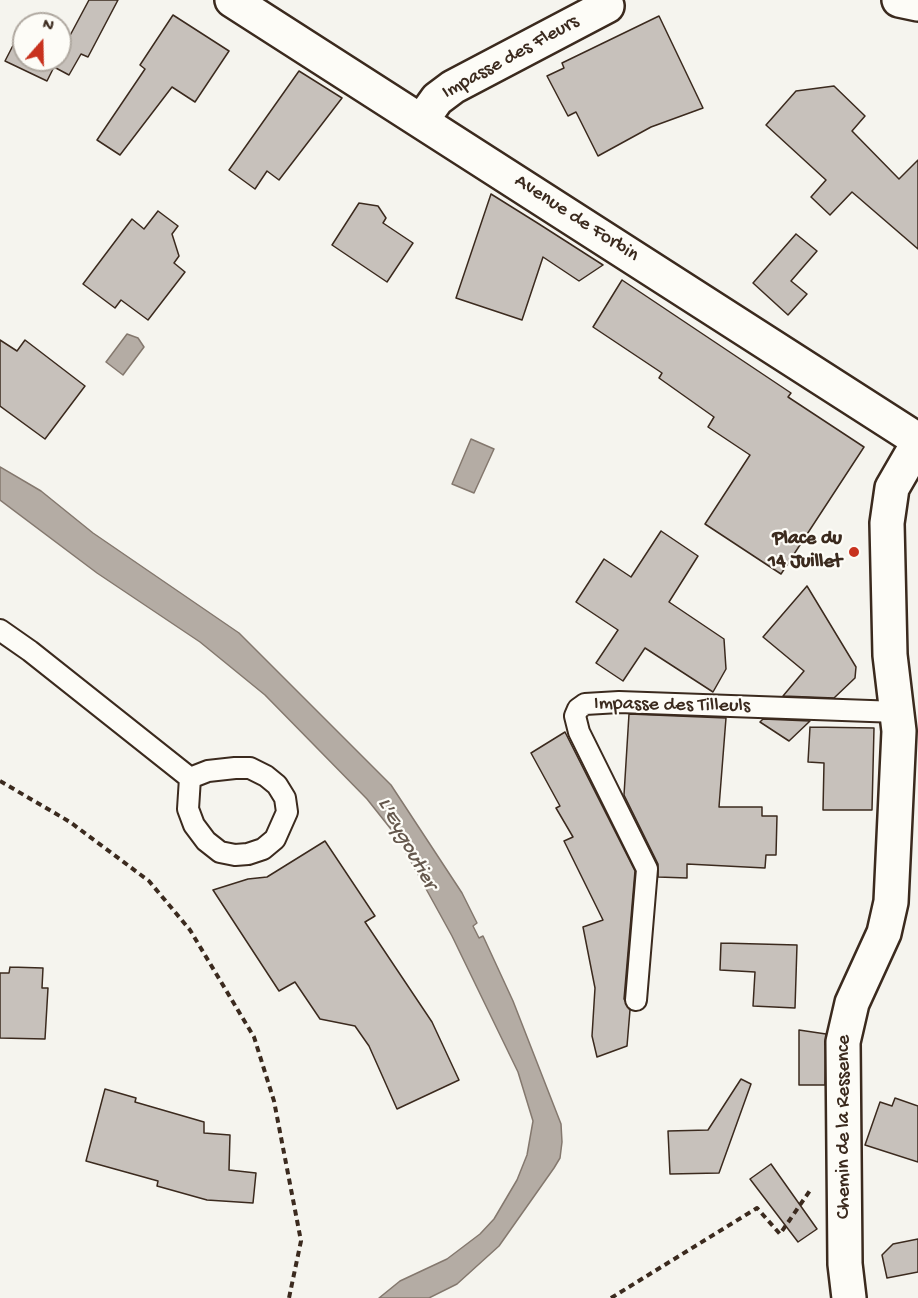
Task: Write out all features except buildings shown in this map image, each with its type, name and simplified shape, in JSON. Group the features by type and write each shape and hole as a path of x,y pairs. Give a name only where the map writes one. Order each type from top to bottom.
{"main road":[{"name":"Avenue de Forbin","path":"232,0 422,120 918,442"},
{"path":"899,0 918,4"},
{"name":"Impasse des Fleurs","path":"422,120 436,99 468,78 607,6"},
{"path":"898,712 890,655 888,505 896,479 918,442"},
{"name":"Chemin de la Ressence","path":"849,1298 845,1264 843,1042 852,1003 884,933 890,912 898,712"}],"lane":[{"path":"0,630 30,651 190,778"},
{"name":"Impasse des Tilleuls","path":"636,1000 647,869 579,732 575,717 578,709 585,704 619,702 898,712"},
{"path":"236,768 250,768 266,776 278,785 285,798 287,812 275,839 263,849 248,854 234,855 220,852 206,842 194,825 188,809 190,778 208,771 236,768"}],"path":[{"path":"0,781 70,822 149,880 190,930 254,1037 274,1101 301,1241 289,1298"},
{"path":"611,1298 757,1208 780,1234 814,1184 818,1194"}],"water":[{"path":"127,334 138,338 144,347 123,375 106,362"},
{"path":"471,439 494,449 474,493 452,484"},
{"name":"L'Eygoutier","path":"0,467 41,491 93,533 239,633 391,785 462,893 477,923 473,926 479,938 483,936 513,1001 561,1124 562,1142 560,1158 554,1168 499,1246 457,1284 429,1298 379,1298 400,1281 447,1259 480,1234 494,1219 517,1180 527,1155 533,1121 518,1072 452,936 398,838 367,799 265,695 200,642 97,573 0,500"}],"place":[{"name":"Place du 14 Juillet","path":"854,552"}]}
